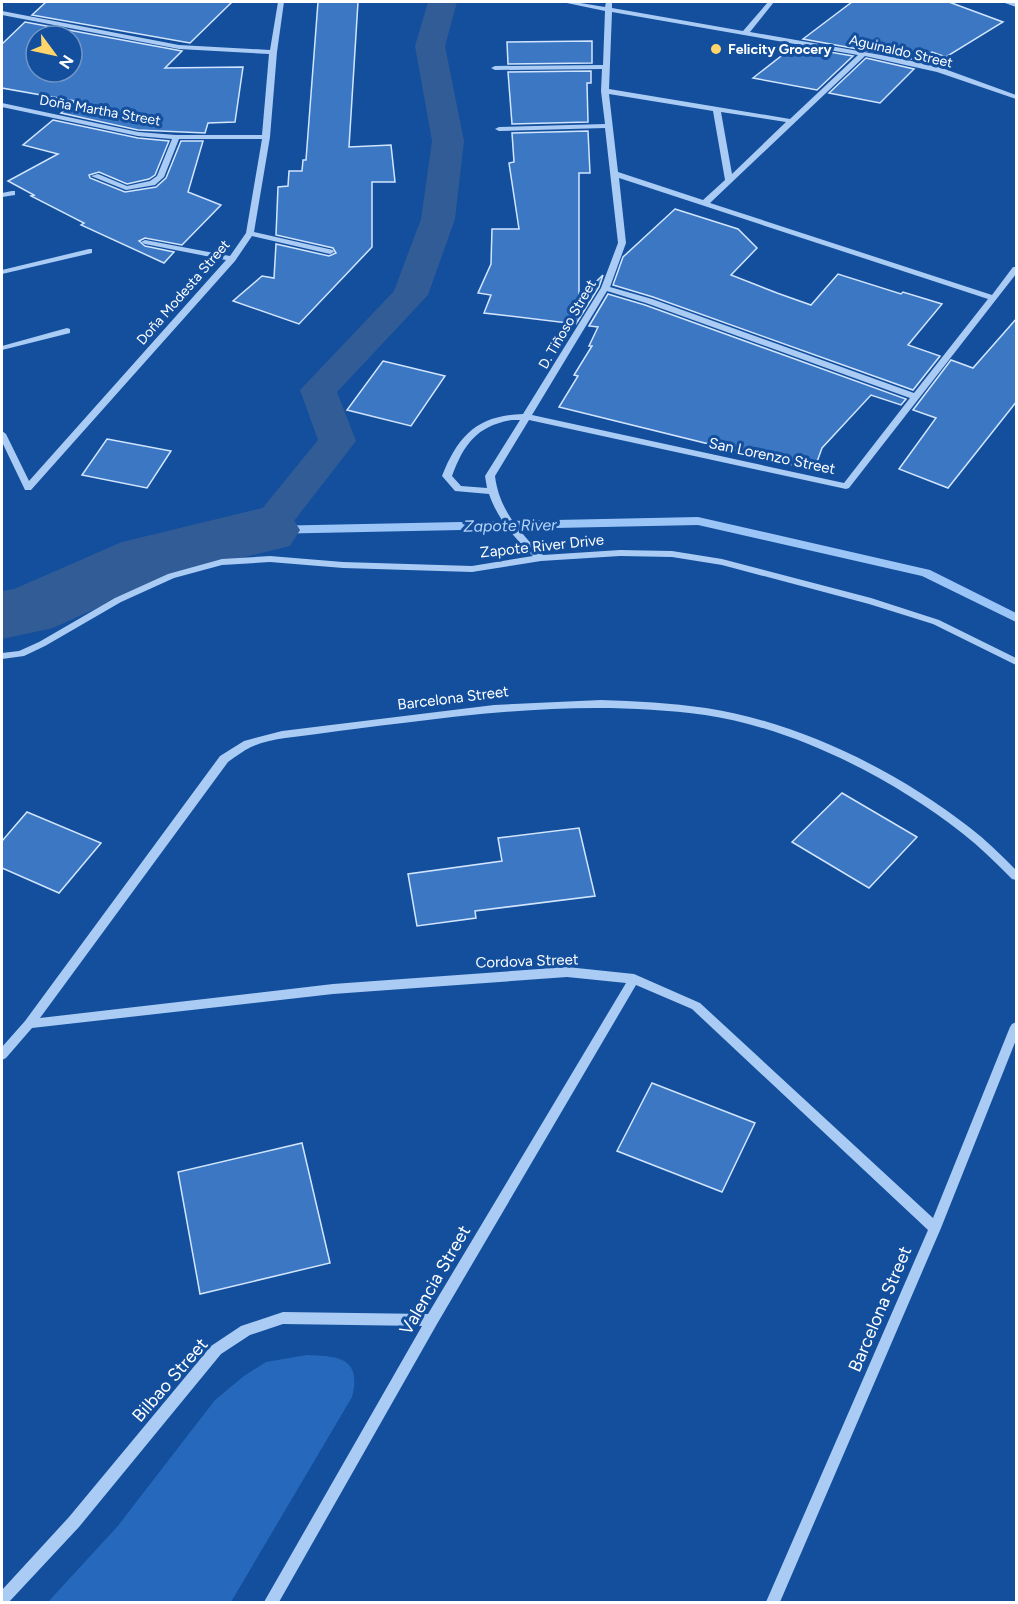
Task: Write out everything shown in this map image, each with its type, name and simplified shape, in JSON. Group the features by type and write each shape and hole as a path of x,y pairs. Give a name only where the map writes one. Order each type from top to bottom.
{"street":[{"name":"Doña Modesta Street","path":"2,434 28,488 232,260 250,233 266,136 273,52 281,2"},
{"name":"Aguinaldo Street","path":"565,2 609,5 863,54 939,70 1017,97"},
{"path":"745,33 771,2"},
{"path":"1007,2 1017,5"},
{"name":"D. Tiñoso Street","path":"491,491 490,476 605,288 622,243 605,91 609,5"},
{"path":"2,13 179,47 273,52"},
{"path":"705,203 863,54"},
{"path":"495,68 606,67"},
{"path":"605,91 791,121"},
{"name":"Doña Martha Street","path":"2,105 138,134 176,137 266,136"},
{"path":"717,110 729,181"},
{"path":"500,129 609,126"},
{"path":"95,176 126,188 152,183 160,177 176,137"},
{"path":"615,174 994,298"},
{"path":"2,195 12,193"},
{"path":"250,233 330,252"},
{"path":"145,242 232,260"},
{"path":"2,272 89,251"},
{"name":"San Lorenzo Street","path":"528,417 846,486 1017,270"},
{"path":"605,288 649,301 916,397"},
{"path":"2,348 67,331"},
{"path":"528,417 510,416 490,420 474,430 454,455 447,476 458,489 491,491 521,541 541,558"},
{"name":"Zapote River Drive","path":"2,656 21,654 67,631 118,600 171,576 222,562 270,559 343,565 472,569 541,558 620,553 672,554 722,562 871,601 936,622 1017,662"},
{"name":"Barcelona Street","path":"2,1055 29,1024 224,759 248,744 282,735 506,708 592,704 657,706 709,712 770,728 838,754 905,789 966,830 1017,876"},
{"name":"Cordova Street","path":"29,1024 345,988 567,972 634,979 696,1006 935,1228"},
{"name":"Valencia Street","path":"272,1602 432,1320 634,979"},
{"name":"Barcelona Street","path":"772,1602 935,1228 1017,1028"},
{"name":"Bilbao Street","path":"2,1600 74,1522 216,1350 246,1330 283,1318 432,1320"}],"shaded area":[{"path":"307,1355 338,1358 351,1367 354,1374 352,1397 231,1602 48,1602 117,1527 215,1400 244,1376 266,1362"}],"building":[{"path":"46,2 232,2 190,43 32,15"},
{"path":"318,2 358,2 349,147 391,145 395,182 372,182 372,247 299,324 233,301 262,276 274,278 276,244 329,256 336,253 333,248 276,235 278,187 288,186 289,171 302,171 303,160 306,160"},
{"path":"852,2 949,2 1003,22 946,57 932,52 923,61 803,39"},
{"path":"25,22 36,24 24,24 24,84 84,84 84,33 182,51 165,68 243,67 235,122 208,123 205,133 138,130 61,113 75,101 2,88 2,44"},
{"path":"592,41 592,63 508,64 507,42"},
{"path":"794,46 853,56 817,90 753,78"},
{"path":"866,58 914,69 880,103 829,93"},
{"path":"591,71 591,83 587,83 588,122 512,124 508,72"},
{"path":"53,120 138,138 169,141 155,175 149,179 127,184 99,172 89,175 90,178 125,192 156,187 166,178 181,141 203,141 188,192 221,205 182,245 145,238 139,241 145,246 174,252 164,263 81,225 84,223 31,196 34,195 8,181 58,154 23,145"},
{"path":"588,131 590,173 579,173 579,298 603,275 599,287 576,324 484,313 491,295 478,293 491,264 492,229 519,229 509,163 514,162 512,133"},
{"path":"675,209 738,229 757,248 731,275 777,293 811,305 838,274 942,304 908,345 940,356 913,390 653,297 613,285 623,257"},
{"path":"608,294 645,305 906,399 901,405 871,395 822,448 814,470 559,407 578,376 574,375 592,346 589,346 598,327 589,326"},
{"path":"1017,318 1017,401 948,488 899,469 936,418 913,410 951,360 973,368"},
{"path":"383,361 445,376 411,426 347,410"},
{"path":"107,439 171,451 147,488 82,475"},
{"path":"842,793 917,837 869,888 792,842"},
{"path":"27,812 101,843 59,893 2,868 2,841"},
{"path":"579,828 595,896 475,911 476,918 417,926 408,874 502,861 498,838"},
{"path":"652,1083 755,1123 722,1192 617,1151"},
{"path":"302,1143 330,1263 200,1294 178,1172"}],"waterway":[{"path":"266,530 337,441 318,390 410,295 438,219 448,141 430,46 442,2"},
{"name":"Zapote River","path":"266,530 698,521 926,573 1016,618"},
{"name":"Zapote River","path":"2,615 28,611 147,558 266,530"}],"place":[{"name":"Felicity Grocery","path":"716,49"}]}
